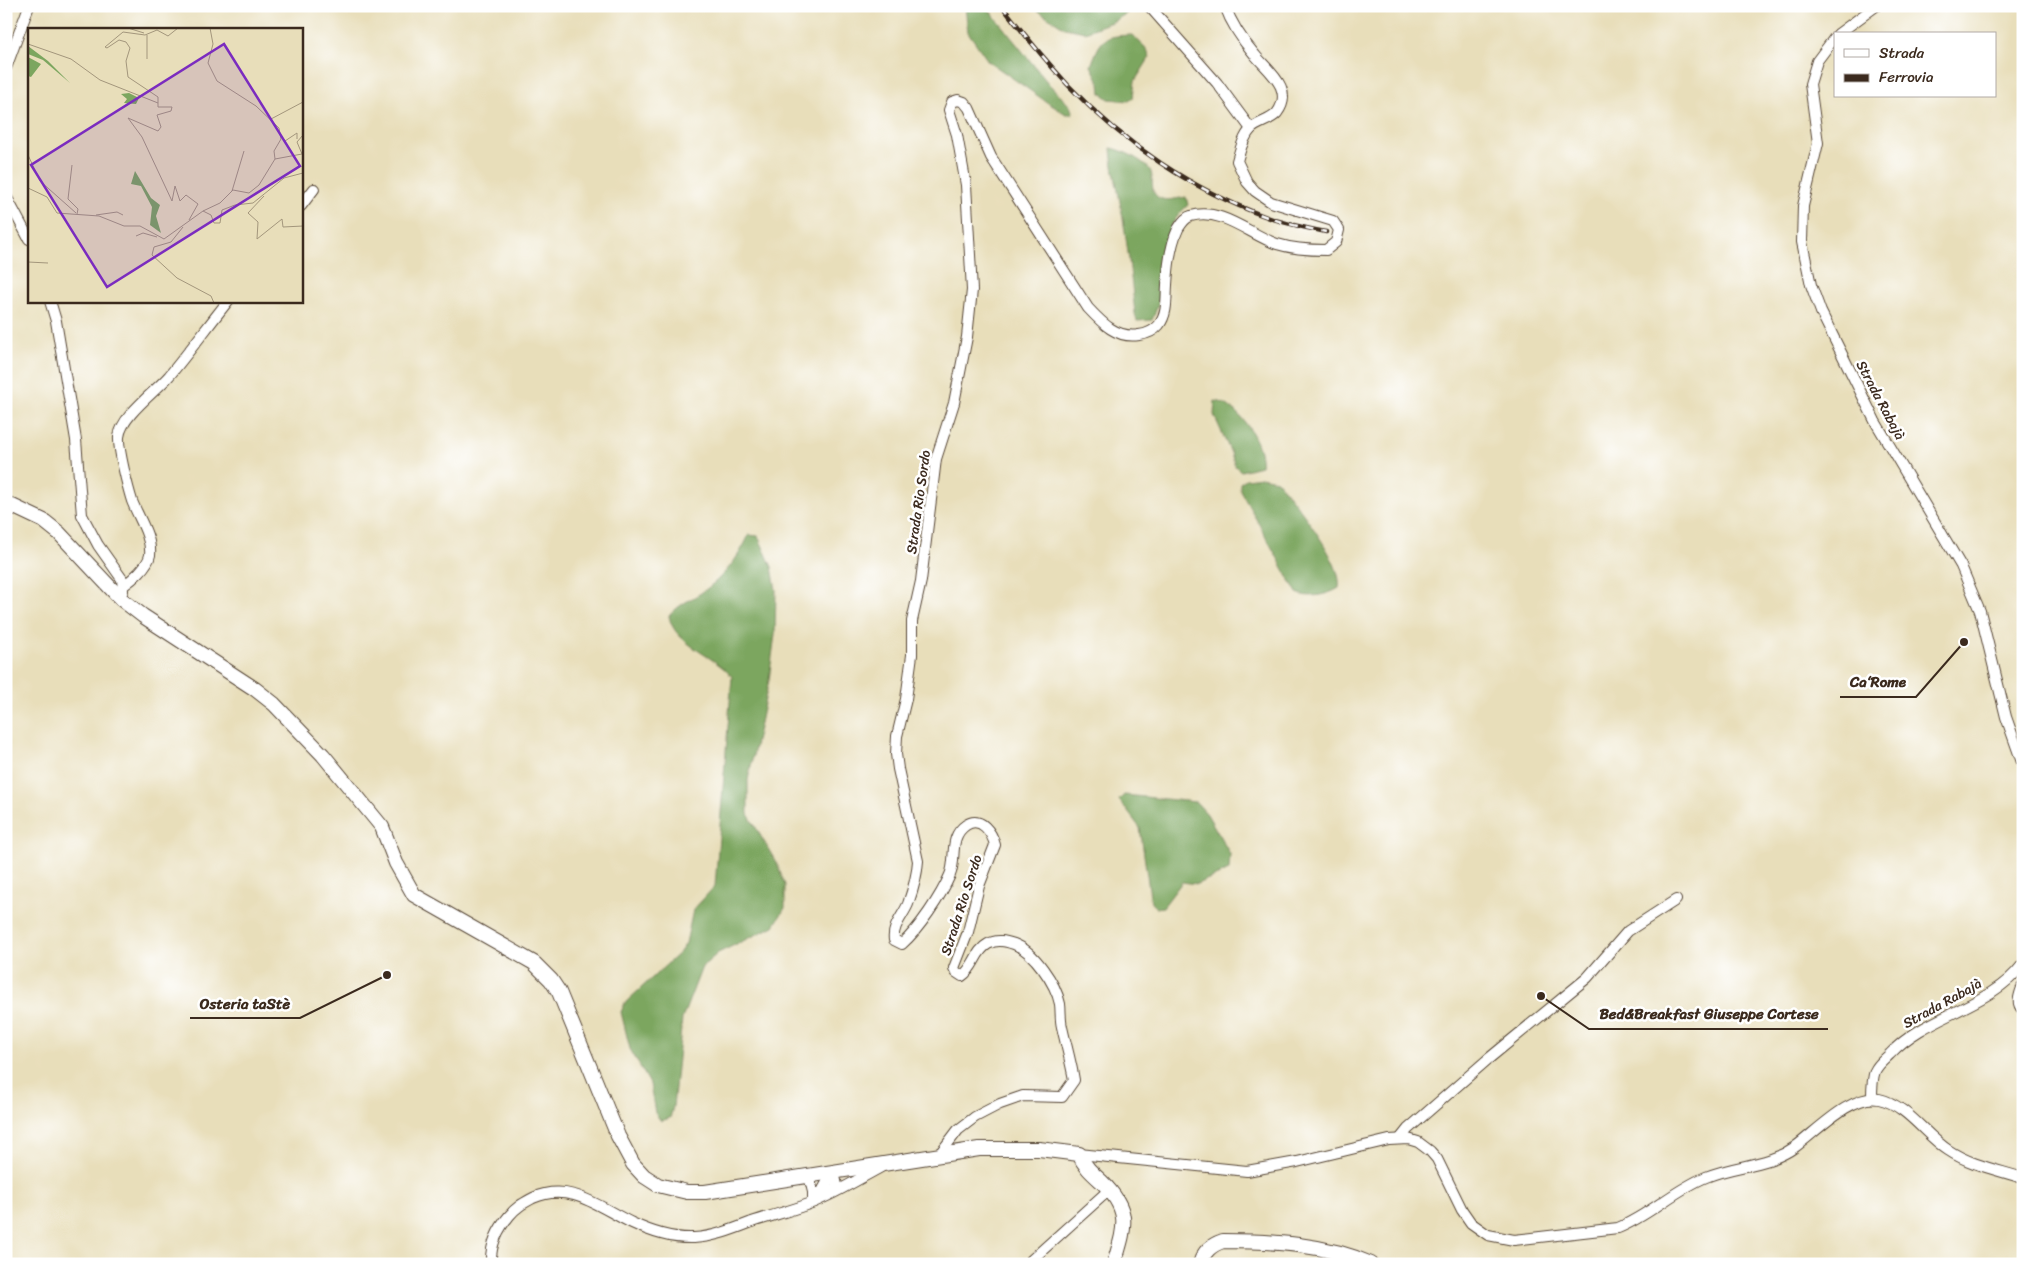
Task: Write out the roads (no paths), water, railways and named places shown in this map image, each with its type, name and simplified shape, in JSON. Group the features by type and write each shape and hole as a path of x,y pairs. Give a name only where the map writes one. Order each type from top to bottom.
{"main road":[{"path":"6,503 44,521 122,593 143,616 255,689 274,704 298,728 382,827 396,863 414,895 542,970 559,992 618,1136 634,1164 644,1176 658,1185 687,1192 705,1192 979,1149 1039,1149 1079,1154 1083,1164 1110,1190 1120,1206 1124,1219 1122,1237 1114,1264"},
{"path":"1200,1264 1207,1249 1223,1241 1304,1246 1338,1253 1371,1264"}],"street":[{"path":"6,68 29,6"},
{"path":"1149,6 1217,83 1251,129 1276,113 1282,100 1281,88 1274,74 1256,56 1228,17 1225,6"},
{"path":"1841,32 1876,6"},
{"name":"Strada Rabajà","path":"1834,38 1817,61 1810,84 1818,143 1803,206 1802,242 1811,285 1821,312 1875,422 1961,566 1980,611 2006,717 2023,764"},
{"name":"Strada Rio Sordo","path":"939,1155 958,1130 975,1117 1012,1099 1023,1096 1062,1097 1074,1080 1061,1024 1060,1003 1049,978 1028,952 1018,945 998,940 988,944 980,951 973,966 962,976 954,968 968,932 979,886 995,845 989,829 981,824 972,823 965,826 954,841 951,874 916,927 902,944 894,940 893,932 907,905 917,873 918,861 898,769 896,754 897,736 912,655 912,621 921,581 936,459 954,404 971,309 972,290 966,185 957,135 949,110 952,102 958,100 964,102 978,125 991,157 1075,290 1102,322 1119,334 1129,337 1151,332 1159,326 1167,304 1170,260 1175,236 1180,224 1190,216 1202,215 1226,220 1275,243 1290,247 1326,250 1336,242 1339,230 1332,221 1271,202 1255,191 1247,182 1237,161 1251,129"},
{"path":"302,205 314,189"},
{"path":"6,196 28,237"},
{"path":"50,302 56,321 76,440 82,515 98,545 122,579 122,593"},
{"path":"122,593 148,561 150,554 149,542 132,499 127,479 118,438 121,428 168,377 227,302"},
{"path":"1400,1139 1408,1129 1487,1060 1587,978 1628,931 1676,900"},
{"name":"Strada Rabajà","path":"1872,1098 1875,1072 1878,1066 1901,1042 1984,996 2013,977 2023,964"},
{"path":"2023,985 2018,1001 2019,1007 2023,1010"},
{"path":"1079,1154 1246,1171 1280,1166 1389,1140 1408,1139 1418,1142 1437,1159 1455,1198 1471,1223 1488,1235 1514,1240 1610,1229 1631,1222 1642,1217 1672,1195 1708,1176 1767,1162 1781,1156 1844,1109 1857,1102 1872,1098 1889,1102 1901,1110 1950,1152 1971,1162 2023,1178"},
{"path":"491,1264 490,1250 503,1222 521,1204 542,1194 561,1192 584,1198 652,1232 674,1237 694,1238 717,1234 813,1202 832,1194 885,1165"},
{"path":"813,1202 819,1197 824,1184 834,1172"},
{"path":"832,1194 837,1185 834,1172"},
{"path":"809,1176 813,1192 813,1202"},
{"path":"1027,1264 1110,1190"}],"railway":[{"path":"1002,6 1051,66 1089,106 1135,145 1160,163 1186,179 1239,206 1281,222 1326,232"}],"place":[{"name":"Ca‘Rome","path":"1964,642"},
{"name":"Osteria taStè","path":"387,975"},
{"name":"Bed&Breakfast Giuseppe Cortese","path":"1541,996"}]}
